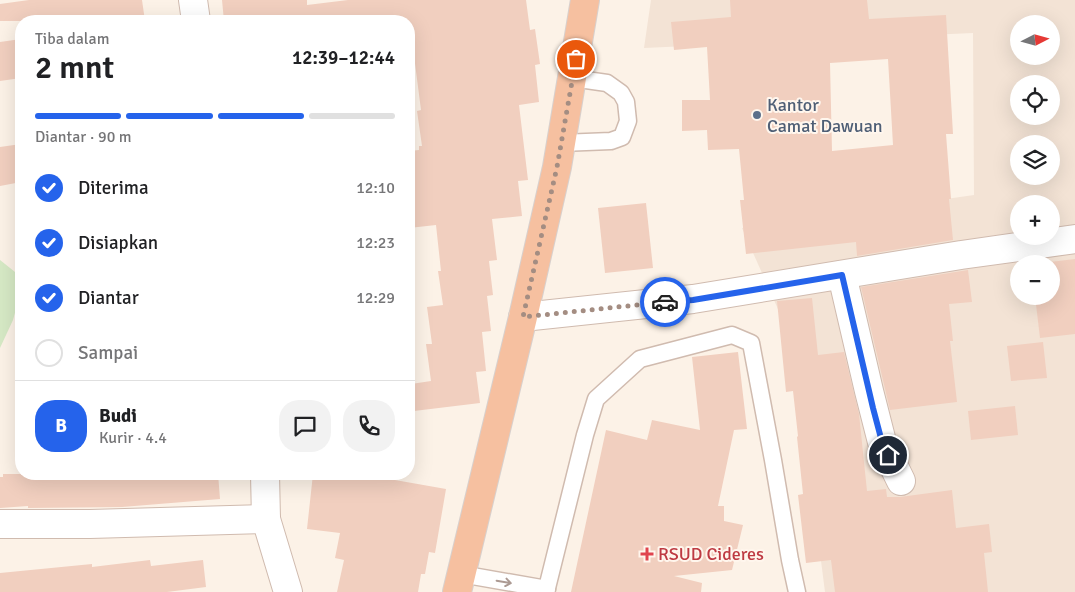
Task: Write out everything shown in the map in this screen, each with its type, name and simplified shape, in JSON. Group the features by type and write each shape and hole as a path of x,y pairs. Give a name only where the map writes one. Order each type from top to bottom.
{"highway":[{"path":"459,583 557,167 586,0"}],"street":[{"path":"193,0 195,15"},
{"path":"523,317 693,300 1075,239"},
{"path":"842,275 882,442 901,480"},
{"path":"265,480 266,519 288,592"},
{"path":"0,524 90,524 266,519"}],"lane":[{"path":"561,143 612,142 622,137 628,121 626,102 621,93 607,83 572,78"},
{"path":"459,583 546,591 584,435 596,399 640,359 732,335 751,343 797,592"}],"shaded area":[{"path":"651,0 1075,0 1075,592 825,592 793,343 742,228 974,195 973,33 644,48"}],"green space":[{"path":"0,260 15,272 15,313 0,348"}],"building":[{"path":"29,0 142,0 144,15 15,15 15,21 0,21 0,4"},
{"path":"222,0 307,0 307,5 348,0 526,0 530,30 535,29 540,64 535,65 539,102 519,105 528,180 518,181 522,216 492,219 497,260 489,261 493,295 487,296 491,331 482,332 486,371 476,372 480,403 415,411 415,383 431,381 426,344 432,344 427,307 443,305 438,271 441,271 436,225 415,227 415,150 419,150 419,146 422,146 417,111 421,110 415,64 415,15 223,15"},
{"path":"730,0 867,0 869,19 946,15 953,134 946,134 953,240 857,256 856,242 746,254 740,200 744,200 739,149 708,150 707,130 682,131 682,100 710,100 707,47 674,50 671,22 731,17","holes":["888,59 893,145 832,151 830,63"]},
{"path":"15,40 15,79 0,81 0,42"},
{"path":"15,145 15,183 0,186 0,147"},
{"path":"646,203 653,268 605,273 598,208"},
{"path":"1075,259 1075,334 1040,338 1036,305 1060,305 1060,261"},
{"path":"968,270 972,302 949,304 953,341 950,341 957,402 890,410 861,287"},
{"path":"812,298 818,355 844,352 859,414 867,491 886,489 887,497 900,497 952,490 956,528 989,524 992,552 984,553 988,592 835,592 831,560 806,563 798,495 803,494 798,436 793,391 786,392 777,301"},
{"path":"1043,342 1047,378 1011,381 1007,346"},
{"path":"738,352 747,429 734,430 718,506 724,506 724,521 743,525 732,570 674,576 702,583 701,592 571,592 606,430 647,440 652,420 700,430 692,357"},
{"path":"1015,406 1018,435 971,440 968,411"},
{"path":"3,474 15,474 15,480 218,480 220,499 122,507 28,508 28,506 0,508 0,477 3,477"},
{"path":"312,480 395,480 446,489 435,553 429,552 425,574 421,574 418,592 337,592 344,560 335,558 340,533 307,529"},
{"path":"150,560 151,566 203,560 206,587 167,592 0,592 0,573 92,564 92,567"}],"way so far":[{"path":"576,59 557,167 523,317 665,302"}],"place":[{"name":"Kantor Camat Dawuan","path":"757,115"},
{"name":"RSUD Cideres","path":"647,554"}],"route":[{"path":"665,302 693,300 842,275 873,408 882,442 888,455"}]}
